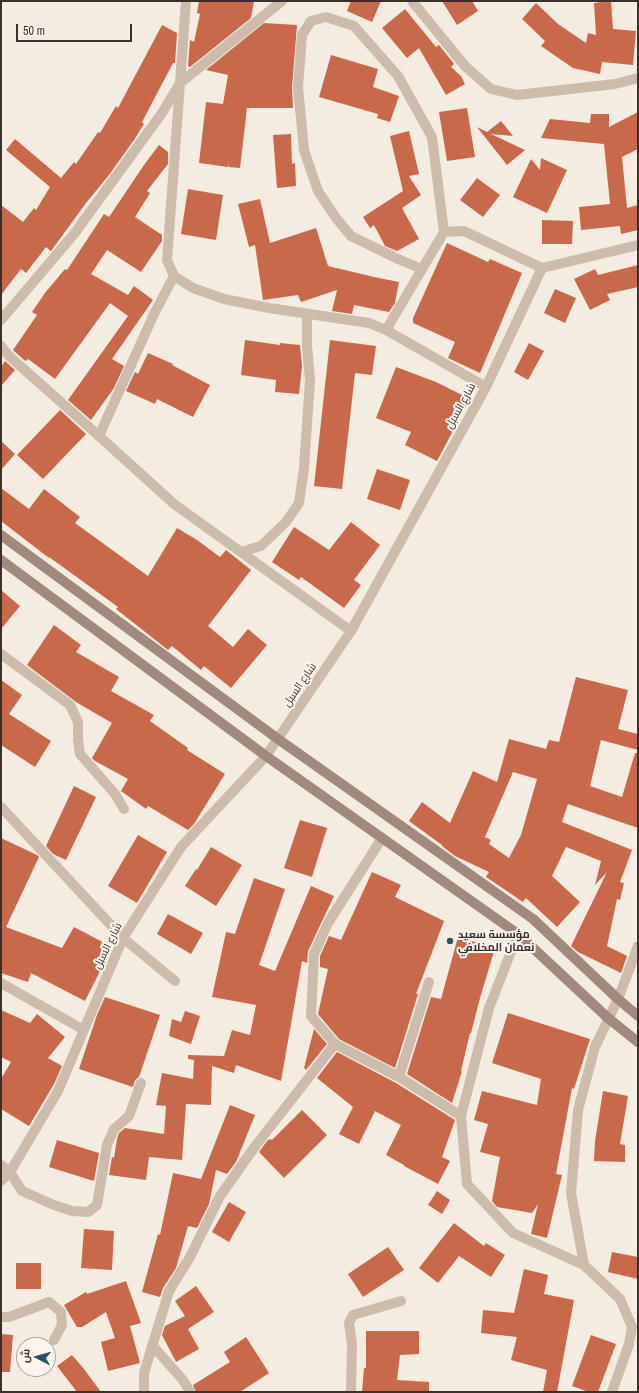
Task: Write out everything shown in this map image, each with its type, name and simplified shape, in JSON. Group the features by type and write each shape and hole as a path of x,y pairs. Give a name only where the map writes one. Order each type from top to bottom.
{"main road":[{"path":"1,535 278,739 533,919 618,1000 638,1016"},
{"path":"1,560 266,756 518,934 608,1018 638,1042"}],"street":[{"path":"186,1 167,260 174,276 193,288 224,299 269,308 368,322 386,330 486,387"},
{"path":"1,320 74,234 162,113 180,83 282,1"},
{"path":"412,1 464,66 491,89 517,95 615,84 638,78"},
{"path":"386,330 444,232 432,137 398,76 354,26 326,17 311,21 302,35 298,87 304,150 318,191 336,218 351,236 422,269"},
{"path":"444,232 464,231 542,268 638,245"},
{"name":"شارع السبل","path":"1,1180 10,1172 58,1092 123,938 181,847 266,756 351,631 486,387 542,268"},
{"path":"99,436 154,314 174,276"},
{"path":"241,552 261,546 286,522 299,503 304,468 310,380 307,346 307,314"},
{"path":"1,346 9,356 174,504 351,631"},
{"path":"1,654 70,705 78,722 80,754 115,794 124,809"},
{"path":"1,807 123,938 175,981"},
{"path":"382,838 328,923 314,954 311,1016 335,1044 399,1076 461,1116"},
{"path":"518,934 488,1008 461,1116 467,1184 513,1233 584,1265 620,1299 632,1326 629,1344 612,1392"},
{"path":"584,1265 571,1193 578,1110 595,1047 618,1000 638,946"},
{"path":"399,1076 429,982"},
{"path":"1,983 84,1030"},
{"path":"144,1392 144,1374 169,1291 190,1257 220,1196 256,1145 335,1044"},
{"path":"1,1165 10,1172 22,1191 72,1211 88,1212 97,1205 107,1145 114,1129 129,1116 141,1083"},
{"path":"1,1317 9,1317 49,1302 61,1312 62,1325 56,1337"},
{"path":"351,1392 352,1344 349,1323 353,1315 401,1302"},
{"path":"152,1346 183,1380 190,1392"}],"building":[{"path":"199,1 254,1 251,18 190,67 188,66 190,40 194,42 200,14 197,13"},
{"path":"351,1 381,1 372,22 347,11"},
{"path":"442,1 472,1 478,11 457,25"},
{"path":"611,1 613,29 636,31 633,65 602,62 600,74 573,68 541,46 545,41 522,19 536,3 558,24 586,43 588,33 596,35 594,3"},
{"path":"405,9 436,47 439,45 451,60 454,64 451,67 461,76 465,84 446,95 419,48 407,58 382,28"},
{"path":"264,23 297,25 292,87 293,108 247,108 240,168 229,167 228,164 228,167 199,163 206,102 223,104 228,75 206,70"},
{"path":"162,25 177,33 175,63 173,63 142,122 144,124 109,175 86,203 51,251 46,247 26,273 21,269 1,295 1,205 23,222 34,208 36,210 50,187 6,150 15,139 61,178 74,162 76,164 98,132 100,133 116,106 118,108"},
{"path":"331,55 378,69 373,87 399,96 390,122 377,118 378,114 319,97"},
{"path":"467,108 475,157 447,161 439,112"},
{"path":"638,112 638,149 622,157 627,208 638,205 638,230 621,234 620,226 581,230 579,207 610,204 604,144 541,138 550,119 590,123 591,114 609,114 609,127"},
{"path":"501,121 513,136 491,134 525,150 507,165 477,127 487,132"},
{"path":"409,131 419,174 409,176 421,195 402,208 419,239 397,251 385,246 374,225 370,228 363,217 403,191 390,136"},
{"path":"291,134 292,164 295,163 296,186 277,188 273,135"},
{"path":"159,145 168,152 168,164 147,191 150,193 135,217 162,235 162,241 141,272 107,250 91,274 128,295 134,286 153,300 112,359 124,366 114,388 91,420 68,400 128,316 110,303 55,379 28,359 26,361 24,360 13,350 37,315 32,312 45,293 65,269 67,270 104,214 109,217"},
{"path":"541,158 567,170 547,213 513,197 531,159 540,170"},
{"path":"477,178 500,195 483,217 460,200"},
{"path":"188,189 223,195 216,240 181,234"},
{"path":"260,199 270,243 316,228 328,266 399,282 395,303 389,312 354,305 352,314 332,311 337,290 301,302 298,295 263,300 255,245 249,247 238,204"},
{"path":"542,220 573,221 572,244 542,244"},
{"path":"447,243 488,262 490,259 522,273 480,373 448,358 455,342 413,323 413,318"},
{"path":"638,265 638,287 607,294 610,300 590,310 574,279 595,269 598,275"},
{"path":"555,289 576,298 565,323 544,313"},
{"path":"245,340 280,345 280,343 300,345 302,366 299,394 275,392 276,380 241,375"},
{"path":"330,340 376,346 372,375 355,373 342,489 314,486"},
{"path":"529,343 544,351 528,380 514,372"},
{"path":"148,353 173,364 172,365 210,385 193,417 157,399 155,404 126,391 135,372 138,374"},
{"path":"5,361 15,370 1,386 1,367"},
{"path":"396,367 436,382 470,399 437,461 405,445 411,432 376,418"},
{"path":"60,410 86,434 43,479 17,455"},
{"path":"1,441 15,454 1,470"},
{"path":"377,469 410,480 400,510 367,499"},
{"path":"1,488 29,509 44,489 80,517 75,523 148,576 177,528 197,540 220,557 226,550 251,570 208,626 233,647 248,629 267,645 231,688 204,666 201,670 172,646 168,650 116,609 118,607 49,558 1,521"},
{"path":"351,522 380,545 354,580 361,585 344,608 301,577 299,580 272,562 294,527 329,550"},
{"path":"1,590 20,606 1,629"},
{"path":"54,625 81,645 76,652 119,677 111,691 154,715 150,721 188,748 187,750 225,774 194,824 188,830 148,806 146,809 121,791 128,779 92,758 112,723 76,702 27,665"},
{"path":"576,677 628,690 618,729 638,734 638,750 601,740 590,786 622,797 635,753 638,753 638,828 568,804 562,822 632,850 620,882 624,883 620,900 617,899 607,946 627,956 621,973 578,952 571,946 607,872 595,885 601,861 566,847 552,876 580,902 557,927 526,898 523,902 486,877 489,872 455,856 409,821 422,802 450,823 473,771 497,782 509,739 546,749 549,740 559,742","holes":["513,772 537,779 521,835 509,858 489,844 491,840 485,837"]},
{"path":"1,680 22,695 9,714 51,741 35,767 1,745"},
{"path":"74,786 96,797 66,860 53,854 46,846"},
{"path":"300,820 327,828 312,877 284,868"},
{"path":"138,835 167,852 137,903 108,886"},
{"path":"1,838 39,857 6,927 62,948 74,927 112,947 85,1001 31,973 28,982 1,973"},
{"path":"211,847 242,865 216,906 185,886"},
{"path":"372,872 401,885 395,897 444,921 416,994 418,994 395,1068 339,1039 318,1014 328,969 320,967 320,956 329,936 341,940"},
{"path":"254,878 285,889 259,965 275,971 311,886 334,896 308,951 307,963 302,961 281,1081 236,1065 234,1073 212,1066 211,1105 186,1104 182,1160 149,1157 146,1180 109,1175 112,1157 114,1158 119,1133 125,1128 164,1134 166,1106 156,1105 162,1073 193,1079 194,1060 188,1059 188,1055 224,1056 232,1030 250,1035 256,1005 212,997 226,932 235,934"},
{"path":"168,914 203,933 191,954 157,934"},
{"path":"458,937 495,948 470,1033 462,1071 452,1103 407,1074 431,997 441,999"},
{"path":"105,997 160,1015 139,1077 135,1080 133,1087 79,1069 97,1015"},
{"path":"1,1010 30,1023 37,1014 65,1037 48,1058 62,1066 54,1084 29,1126 1,1109 1,1079 11,1062 1,1057"},
{"path":"185,1011 200,1016 191,1044 169,1036 172,1019 181,1022"},
{"path":"508,1013 590,1039 574,1089 572,1088 556,1174 562,1175 547,1238 531,1234 538,1204 532,1213 497,1207 492,1201 500,1157 480,1152 488,1124 474,1120 482,1091 537,1105 541,1079 492,1063"},
{"path":"314,1029 327,1044 306,1070 304,1068"},
{"path":"337,1052 396,1083 455,1120 442,1157 450,1161 438,1184 386,1155 401,1125 375,1111 359,1144 339,1134 353,1107 317,1078"},
{"path":"603,1091 628,1096 620,1144 625,1145 625,1162 594,1161 595,1141"},
{"path":"230,1105 255,1115 236,1162 227,1174 216,1170 209,1204 197,1228 188,1226 176,1268 163,1288 160,1297 142,1292 158,1234 160,1235 173,1173 201,1179"},
{"path":"302,1110 327,1135 284,1178 259,1152 267,1141 270,1139 272,1140"},
{"path":"57,1140 99,1153 94,1181 49,1167"},
{"path":"437,1191 450,1200 442,1214 428,1205"},
{"path":"229,1202 246,1212 229,1242 212,1232"},
{"path":"454,1223 484,1246 486,1243 505,1255 491,1277 459,1256 438,1283 419,1268"},
{"path":"84,1229 114,1231 112,1270 81,1268"},
{"path":"388,1247 404,1270 363,1297 348,1274"},
{"path":"612,1252 638,1257 638,1279 608,1272"},
{"path":"16,1263 41,1263 41,1289 16,1289"},
{"path":"524,1269 548,1275 544,1294 574,1300 557,1392 543,1392 547,1370 511,1360 517,1337 481,1333 483,1310 514,1313"},
{"path":"126,1281 141,1323 130,1326 140,1363 108,1371 101,1342 115,1338 106,1312 82,1327 77,1327 64,1305 86,1292 87,1294"},
{"path":"196,1286 214,1312 188,1329 199,1349 176,1362 162,1335 165,1326 185,1316 175,1301"},
{"path":"366,1331 419,1331 419,1354 400,1355 397,1380 429,1382 429,1392 362,1392 364,1368 366,1368"},
{"path":"1,1334 13,1335 10,1372 1,1372"},
{"path":"591,1335 616,1344 598,1392 589,1392 572,1386"},
{"path":"246,1337 269,1373 240,1392 196,1392 193,1385 230,1362 224,1352"},
{"path":"72,1355 101,1392 77,1392 57,1366"}],"place":[{"name":"مؤسسة سعيد نعمان المخلافي","path":"450,941"}]}
